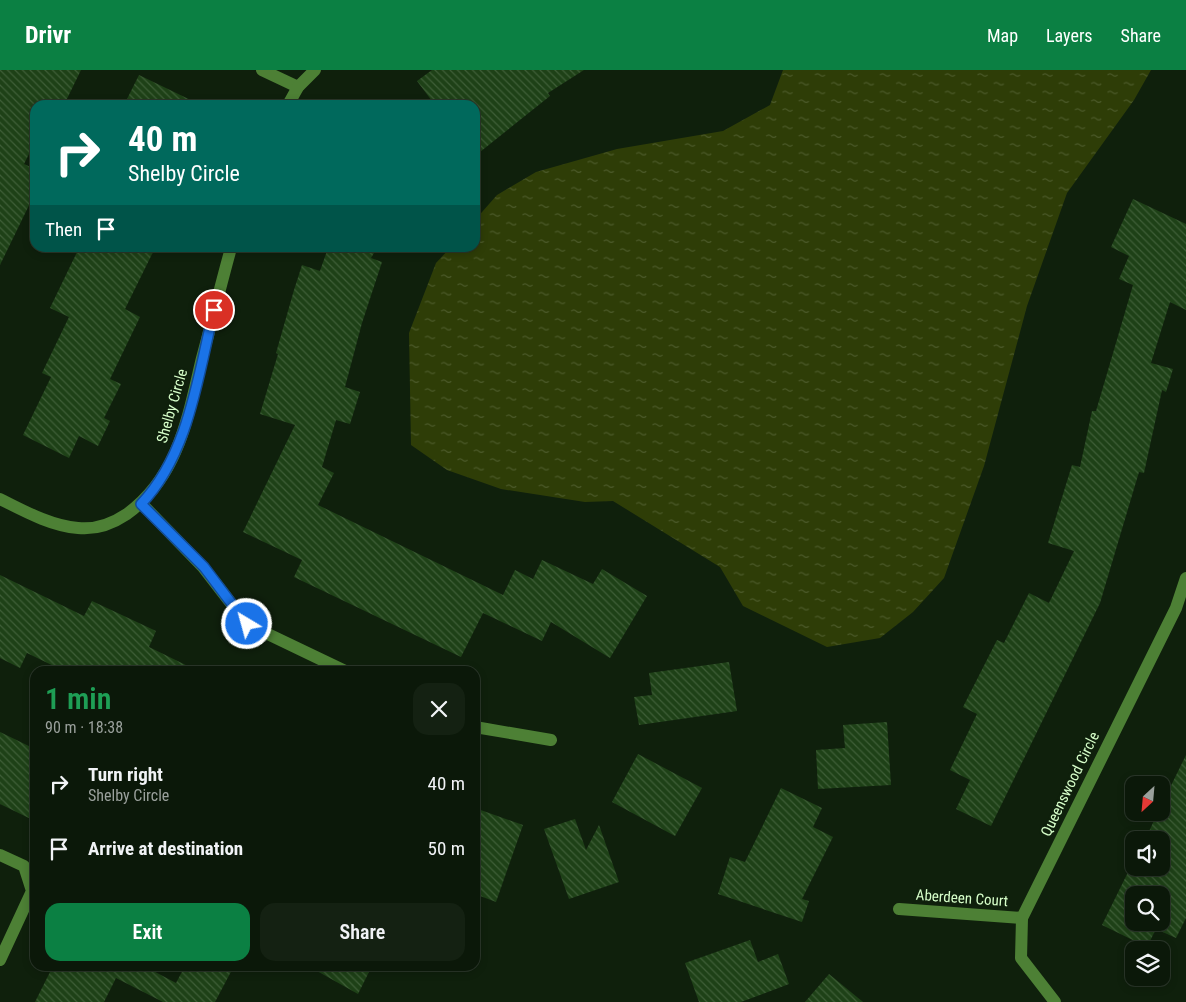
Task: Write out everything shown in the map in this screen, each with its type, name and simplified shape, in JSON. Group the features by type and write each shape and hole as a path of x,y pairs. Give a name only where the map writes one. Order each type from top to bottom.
{"street":[{"path":"262,70 298,87"},
{"path":"291,100 298,87 315,70"},
{"name":"Shelby Circle","path":"0,499 57,524 78,528 103,527 141,504 156,488 182,440 230,252"},
{"path":"141,504 204,567 247,624 335,666"},
{"name":"Queenswood Circle","path":"1055,1002 1021,958 1022,918 1176,608 1186,578"},
{"path":"480,728 550,740"},
{"path":"0,855 24,866 30,885"},
{"path":"0,960 30,895"},
{"name":"Aberdeen Court","path":"900,909 1022,918"}],"water":[{"path":"783,70 1151,70 1134,100 1067,193 1027,306 984,466 944,578 913,612 880,638 827,647 743,606 720,567 613,501 585,502 501,489 447,470 411,445 409,333 436,263 446,252 480,252 480,214 497,195 536,172 617,149 723,131 770,105"}],"building":[{"path":"0,70 81,70 66,100 30,100 30,152 24,164 30,167 30,203 0,265"},
{"path":"432,70 584,70 548,93 550,96 480,152 480,100 431,100 417,81"},
{"path":"139,75 191,100 126,100"},
{"path":"1133,199 1186,224 1186,310 1170,302 1151,363 1173,369 1166,392 1162,390 1144,473 1139,472 1100,603 991,826 956,809 970,780 950,770 977,714 963,707 997,640 1004,643 1029,593 1049,603 1074,551 1048,543 1072,465 1080,467 1092,411 1096,411 1133,285 1119,279 1129,256 1111,247"},
{"path":"77,252 153,252 125,309 140,317 110,379 121,384 104,418 110,421 98,446 79,436 69,458 23,435 51,377 42,373 69,317 50,308"},
{"path":"327,252 375,252 371,258 382,262 362,323 345,387 360,392 350,424 336,420 322,467 334,473 318,505 503,595 515,570 533,579 542,560 593,584 602,569 647,596 610,658 551,622 542,641 483,613 461,657 294,577 302,560 243,532 295,425 260,414 302,265 320,271"},
{"path":"0,575 84,616 92,601 156,631 149,647 188,666 54,666 27,653 20,668 0,658"},
{"path":"729,662 737,711 639,725 634,697 652,695 649,673"},
{"path":"887,722 891,785 818,789 816,750 845,748 843,725"},
{"path":"0,732 30,747 30,819 0,804"},
{"path":"638,754 702,788 675,836 612,802"},
{"path":"1186,755 1186,918 1176,938 1160,931 1170,931 1170,886 1125,886 1125,931 1155,931 1150,941 1135,941 1102,925 1126,876 1170,876 1170,831 1149,831 1154,821 1170,821 1170,788"},
{"path":"781,788 822,808 813,827 833,837 802,899 809,901 802,922 718,894 730,857 745,862"},
{"path":"480,810 523,825 496,902 480,896"},
{"path":"575,819 586,850 599,825 619,882 569,899 544,829"},
{"path":"750,940 758,962 778,954 789,984 741,1002 699,1002 685,963"},
{"path":"50,971 153,971 176,983 182,971 231,971 215,1002 163,1002 116,978 104,1002 35,1002"},
{"path":"317,971 370,971 358,994"},
{"path":"829,974 863,1002 805,1002"}],"route":[{"path":"214,310 182,440 156,488 141,504 204,567 247,624"}]}
